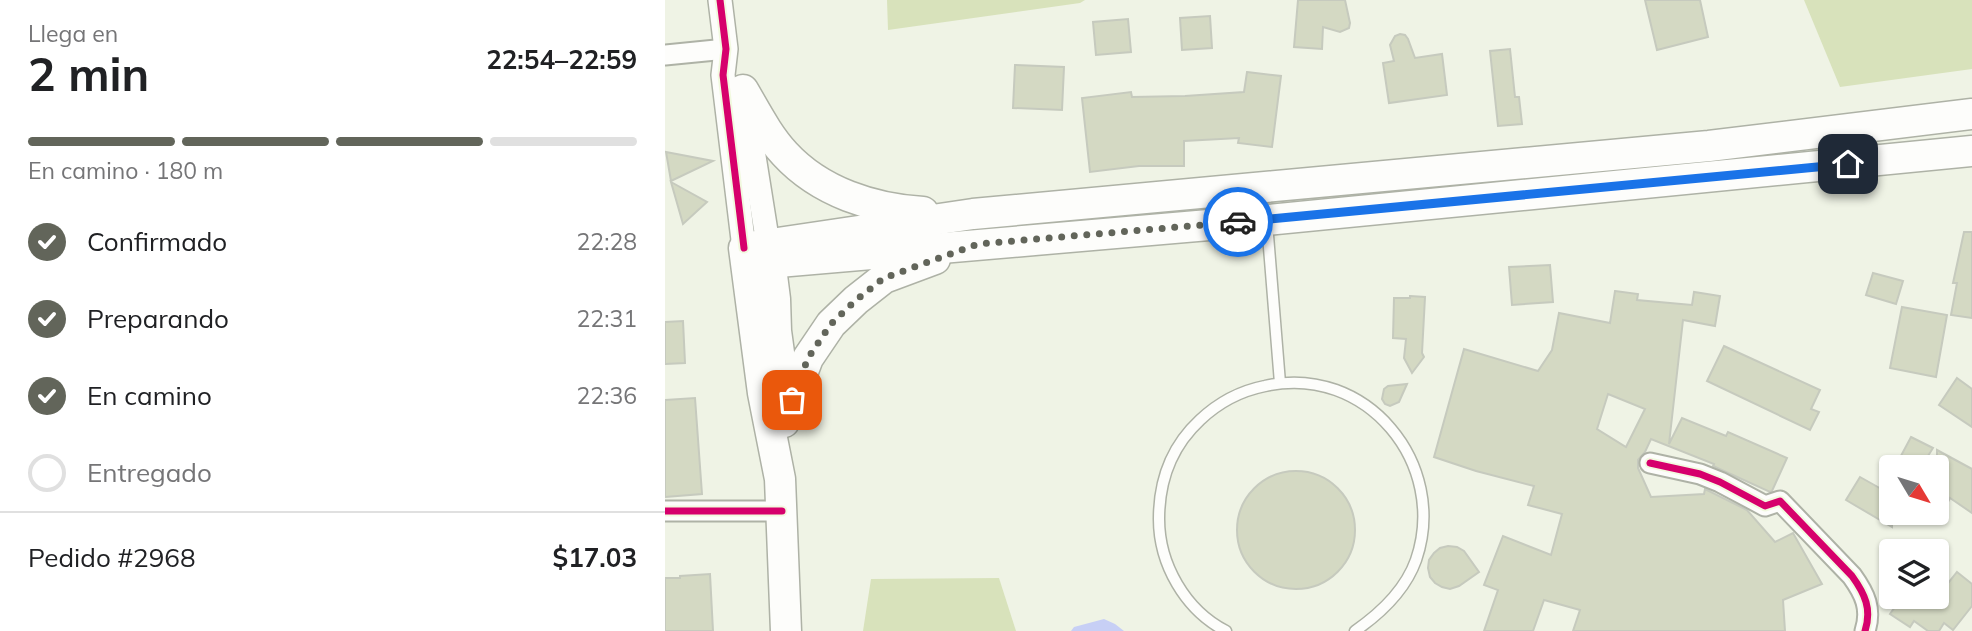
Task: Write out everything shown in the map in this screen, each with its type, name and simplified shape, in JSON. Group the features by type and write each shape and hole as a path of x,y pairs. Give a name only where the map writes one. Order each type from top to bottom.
{"main road":[{"path":"743,90 784,154 804,172 828,187 848,196 892,208 973,214"},
{"path":"757,255 973,214 1709,146 1972,114"},
{"path":"757,255 978,244 1267,220 1972,151"},
{"path":"784,422 808,358 831,324 856,300 884,278 978,244"},
{"path":"757,255 775,299 776,331 784,389 784,455 780,479"},
{"path":"757,255 762,393 780,479 786,631"}],"street":[{"path":"720,0 726,49 723,75 757,255"},
{"path":"665,55 726,49"},
{"path":"726,49 740,74 743,90 757,255"},
{"path":"1650,463 1700,474 1765,506 1780,501 1852,576 1860,588 1869,605 1865,631"},
{"path":"665,511 782,511"}],"lane":[{"path":"1267,220 1280,383"},
{"path":"1226,631 1213,625 1187,600 1168,569 1159,535 1159,498 1168,464 1180,443 1213,408 1244,390 1280,383 1313,384 1345,393 1373,410 1397,434 1413,463 1423,506 1423,528 1416,561 1400,590 1378,615 1355,631"}],"green space":[{"path":"887,0 1085,0 1080,3 888,30"},
{"path":"1804,0 1972,0 1972,69 1840,87"},
{"path":"999,578 1016,631 863,631 871,579"}],"water":[{"path":"1104,619 1124,631 1071,631 1074,627"}],"building":[{"path":"1298,0 1345,0 1349,28 1340,32 1323,27 1322,49 1294,47"},
{"path":"1645,0 1700,0 1708,37 1657,50"},
{"path":"1210,16 1212,48 1182,50 1180,18"},
{"path":"1128,19 1131,52 1096,55 1093,22"},
{"path":"1400,34 1408,39 1415,58 1442,54 1447,95 1389,103 1383,63 1394,61 1390,45 1395,36"},
{"path":"1510,49 1515,97 1519,97 1522,124 1498,126 1490,51"},
{"path":"1015,65 1064,67 1062,110 1013,108"},
{"path":"1247,72 1281,76 1272,147 1238,143 1239,138 1184,141 1184,166 1139,166 1090,172 1082,98 1131,92 1132,97 1244,92"},
{"path":"666,152 713,161 671,181"},
{"path":"671,182 707,202 683,224"},
{"path":"1964,232 1972,232 1972,318 1951,315 1957,283 1953,283"},
{"path":"1550,265 1553,302 1512,305 1509,267"},
{"path":"1873,273 1903,281 1896,304 1866,295"},
{"path":"1615,291 1638,294 1637,300 1692,305 1694,292 1720,296 1715,326 1683,320 1669,444 1682,418 1726,436 1728,432 1787,458 1772,491 1651,439 1638,460 1638,468 1651,497 1704,494 1705,489 1747,510 1775,542 1793,533 1822,584 1783,600 1785,631 1573,631 1580,610 1544,600 1533,631 1484,631 1498,590 1484,585 1503,536 1551,555 1562,514 1528,505 1534,486 1434,457 1464,349 1538,371 1552,350 1559,313 1610,323","holes":["1608,394 1645,409 1626,447 1597,429"]},
{"path":"1425,297 1424,357 1412,373 1404,358 1406,339 1393,338 1394,298"},
{"path":"1902,307 1947,315 1936,377 1890,368"},
{"path":"683,321 685,363 665,364 665,322"},
{"path":"1724,346 1820,390 1811,409 1819,412 1810,430 1707,381"},
{"path":"1957,378 1972,389 1972,427 1939,405"},
{"path":"1407,384 1399,402 1390,406 1385,404 1382,399 1384,389"},
{"path":"695,398 702,494 665,497 665,400"},
{"path":"1911,437 1933,448 1929,455 1901,455"},
{"path":"1949,457 1972,469 1972,513 1950,498 1949,500"},
{"path":"1296,471 1319,475 1338,488 1351,507 1355,530 1351,553 1338,572 1319,585 1296,589 1273,585 1254,572 1241,553 1237,530 1241,507 1254,488 1273,475"},
{"path":"1860,477 1879,488 1879,519 1846,500"},
{"path":"1448,546 1464,551 1479,572 1450,589 1435,583 1428,568 1434,553"},
{"path":"1957,572 1972,584 1972,606 1953,630 1944,623 1939,631 1928,631 1914,621 1910,627 1890,614 1894,609 1949,609 1949,582"},
{"path":"710,574 713,631 665,631 665,578"}],"cycle path":[{"path":"720,0 726,49 723,75 744,248"},
{"path":"1650,463 1700,474 1765,506 1780,501 1857,583 1867,609 1865,631"},
{"path":"665,511 782,511"}],"way so far":[{"path":"792,400 808,358 831,324 884,278 978,244 1238,222"}],"route":[{"path":"1238,222 1848,164"}]}
